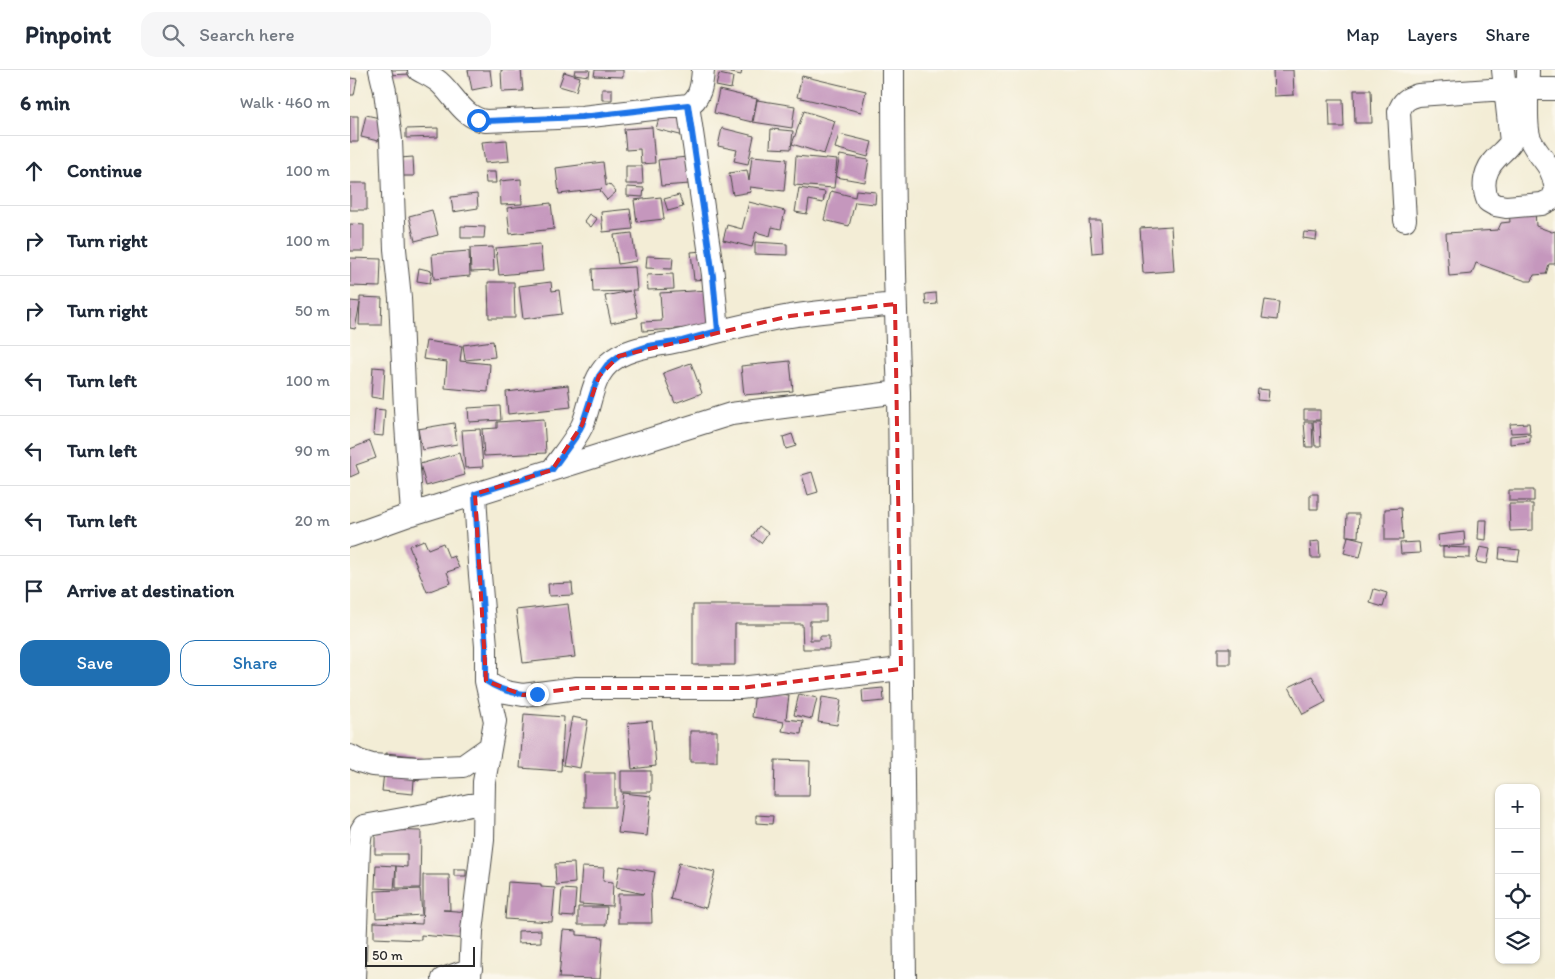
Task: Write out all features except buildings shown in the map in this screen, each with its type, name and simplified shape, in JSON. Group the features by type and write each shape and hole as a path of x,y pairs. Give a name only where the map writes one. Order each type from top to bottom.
{"street":[{"path":"419,70 439,82 466,112 478,120 486,121 582,117 688,105 695,101 698,96 703,70"},
{"path":"893,70 893,199 899,392 905,979"},
{"path":"384,73 391,140 394,249 400,298 412,514"},
{"path":"1504,80 1511,142 1487,171 1484,188 1488,201 1495,205 1506,207 1542,204 1552,199 1555,192"},
{"path":"1405,220 1399,112 1408,98 1504,80 1528,80 1555,89"},
{"path":"1528,80 1530,139 1551,168 1555,185"},
{"path":"688,105 713,276 718,331"},
{"path":"552,470 582,425 599,376 607,365 619,356 641,349 790,316 895,304"},
{"path":"350,536 412,514 731,414 899,392"},
{"path":"443,979 471,974 471,938 482,840 484,792 495,721 486,681 486,646 475,494"},
{"path":"486,681 506,692 523,695 577,688 740,688 901,669"},
{"path":"495,721 523,695"},
{"path":"350,756 360,762 372,765 417,768 463,766 490,747"},
{"path":"463,766 484,792"},
{"path":"354,979 359,848 361,831 364,826 430,814 484,792"}],"highlighted area":[{"path":"895,304 901,669 740,688 577,688 523,695 486,681 475,494 552,470 582,425 599,376 619,356 790,316"}],"route":[{"path":"478,120 582,117 688,105 713,276 718,331 682,341 648,346 619,356 607,365 599,376 582,425 552,470 475,494 486,646 486,681 506,692 523,695 537,694"}]}
